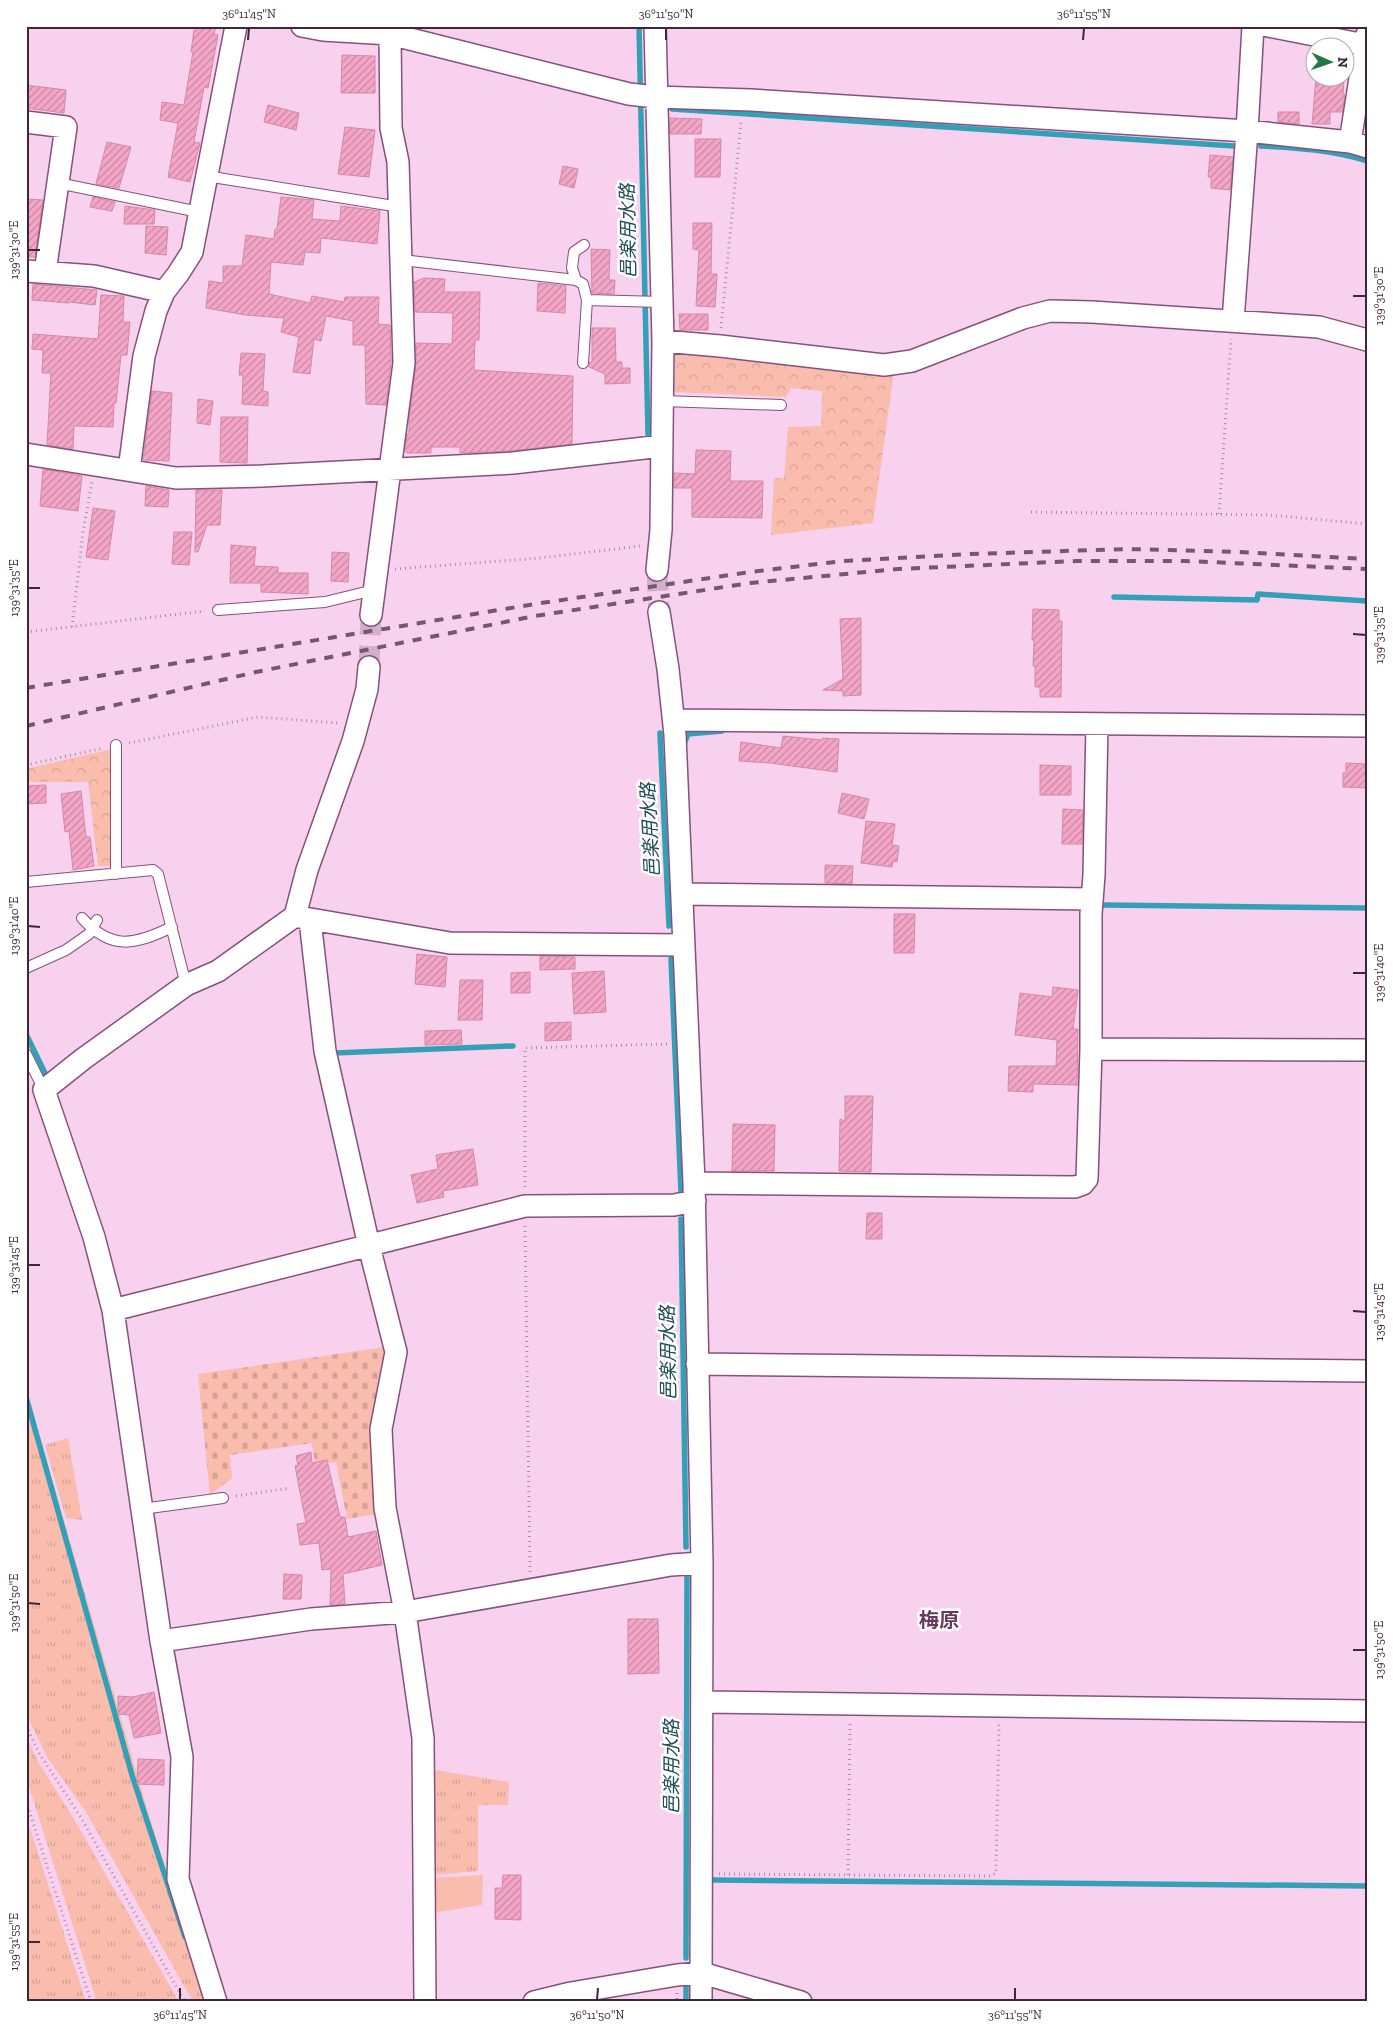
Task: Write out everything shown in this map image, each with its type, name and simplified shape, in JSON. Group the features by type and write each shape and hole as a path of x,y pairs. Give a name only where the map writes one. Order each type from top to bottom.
{"street":[{"path":"129,470 144,356 156,311 164,292 192,252 236,26"},
{"path":"302,26 323,30 391,30 629,94 655,97 751,100 1247,131 1358,145 1366,39 1268,26"},
{"path":"654,26 662,341 660,543 657,570"},
{"path":"1233,321 1253,26"},
{"path":"371,615 404,363 398,162 391,128 391,30"},
{"path":"26,122 66,127 58,183 36,271 94,276 164,292"},
{"path":"662,341 884,365 912,361 1024,318 1050,311 1319,327 1367,340"},
{"path":"26,454 176,478 262,476 513,463 662,446"},
{"path":"659,612 674,720 695,1192 702,1563 701,2002"},
{"path":"369,668 367,689 356,728 307,870 302,918 325,1051 369,1246 396,1352 381,1429 386,1508 405,1612 424,1738 425,2002"},
{"path":"674,720 1367,726"},
{"path":"113,1310 525,1206 674,1205 695,1192 1075,1187 1083,1184 1089,1173 1092,899 1097,724"},
{"path":"682,894 1092,899"},
{"path":"216,2002 178,1879 182,1757 161,1641 113,1310 94,1237 44,1090 83,1059 186,985 218,971 302,918 450,944 684,944"},
{"path":"1091,1049 1367,1050"},
{"path":"697,1364 1367,1371"},
{"path":"161,1641 311,1619 405,1612 671,1565 702,1563"},
{"path":"703,1702 1367,1711"},
{"path":"534,2002 571,1993 677,1975 702,1973 801,2002"}],"lane":[{"path":"206,176 400,207"},
{"path":"58,183 199,212"},
{"path":"576,280 572,268 574,252 584,245"},
{"path":"402,260 576,280 583,284 587,300 583,363"},
{"path":"587,300 661,302"},
{"path":"662,401 781,405"},
{"path":"218,610 325,602 375,580"},
{"path":"116,745 116,874"},
{"path":"26,882 152,870 158,874 186,985"},
{"path":"82,918 91,929 106,939 123,943 145,940 172,927"},
{"path":"26,968 66,950 89,934 97,920"},
{"path":"26,1054 44,1090"},
{"path":"142,1509 223,1498"}],"path":[{"path":"720,346 741,122"},
{"path":"1219,514 1233,321"},
{"path":"72,627 83,532 96,464"},
{"path":"1031,512 1269,515 1367,524"},
{"path":"375,580 660,543"},
{"path":"26,632 218,610"},
{"path":"26,765 258,717 334,722 356,728"},
{"path":"530,1590 525,1048 667,1044"},
{"path":"223,1498 290,1488"},
{"path":"848,1875 851,1704"},
{"path":"702,1874 990,1876 996,1873 1000,1706"},
{"path":"26,1726 39,1753 85,1824 185,2002"},
{"path":"26,1801 91,2002"}],"green space":[{"path":"675,351 894,371 873,523 771,535 774,478 784,478 788,427 821,426 822,391 791,388 786,397 674,392"},
{"path":"112,749 113,866 98,866 88,782 26,782 26,769"},
{"path":"385,1347 373,1433 376,1514 347,1519 336,1462 315,1464 312,1443 230,1455 232,1478 210,1495 198,1374"},
{"path":"26,1389 143,1795 206,2002 193,2002 86,1812 47,1757 26,1713"},
{"path":"68,1438 82,1520 66,1518 45,1445"},
{"path":"26,1736 39,1763 74,1819 179,2002 97,2002 26,1777"},
{"path":"435,1770 509,1782 508,1805 478,1805 478,1871 432,1875"},
{"path":"26,1816 86,2002 26,2002"},
{"path":"483,1875 482,1905 438,1912 432,1910 433,1878"}],"building":[{"path":"197,26 216,26 214,34 218,35 208,88 204,87 194,142 200,143 190,182 168,177 178,123 160,120 162,102 184,105 193,52 191,52 194,30 196,31"},
{"path":"342,55 375,56 375,93 341,93"},
{"path":"26,85 66,90 64,113 26,108"},
{"path":"1315,88 1343,88 1343,95 1345,95 1342,112 1330,112 1330,124 1312,124"},
{"path":"268,105 299,113 296,130 264,122"},
{"path":"1278,112 1299,112 1299,124 1278,122"},
{"path":"670,118 702,119 701,134 670,134"},
{"path":"345,127 375,130 369,177 338,174"},
{"path":"695,139 721,139 720,177 695,177"},
{"path":"107,142 131,147 119,188 96,184"},
{"path":"1210,155 1233,157 1230,190 1211,188 1211,177 1208,177"},
{"path":"563,166 578,169 574,188 559,184"},
{"path":"93,197 115,202 112,211 90,207"},
{"path":"281,197 314,200 312,219 340,221 341,206 380,211 377,244 321,238 320,253 305,252 303,265 271,262 269,294 310,303 312,296 344,302 345,297 379,297 378,324 390,325 391,362 386,405 366,404 365,345 353,345 353,321 326,316 321,341 314,339 310,374 293,372 299,337 281,332 284,318 246,315 206,308 209,281 223,283 223,266 242,266 246,235 274,239"},
{"path":"26,199 43,200 35,257 26,257"},
{"path":"125,206 155,210 154,224 124,224"},
{"path":"693,223 712,223 711,274 717,274 715,307 696,306 699,250 693,249"},
{"path":"146,226 168,227 166,255 145,253"},
{"path":"591,249 610,250 609,280 615,280 614,294 592,293"},
{"path":"424,278 445,279 444,292 480,292 479,340 475,340 474,370 573,376 572,444 512,451 460,453 460,447 431,447 431,453 407,453 405,449 407,434 409,434 416,364 416,343 452,344 453,313 415,312 414,282"},
{"path":"538,283 566,286 565,313 537,311"},
{"path":"33,284 97,290 95,305 32,300"},
{"path":"101,295 124,296 123,322 130,322 127,355 121,355 116,403 114,403 113,427 74,426 73,449 47,445 51,373 42,373 43,350 32,349 33,334 98,339"},
{"path":"679,314 708,314 708,330 680,330"},
{"path":"592,328 615,328 616,362 622,362 622,368 630,368 630,383 605,384 605,374 589,367 590,362 592,362"},
{"path":"241,353 265,354 263,391 268,392 268,406 242,404 243,375 239,375"},
{"path":"152,391 172,393 169,461 143,460"},
{"path":"198,399 213,401 210,425 197,423"},
{"path":"221,417 248,417 247,463 220,462"},
{"path":"696,450 731,451 730,481 763,481 762,518 692,517 692,488 674,488 674,473 695,474"},
{"path":"43,469 82,476 78,511 40,506"},
{"path":"146,486 169,490 168,507 145,506"},
{"path":"196,490 222,490 220,525 207,525 198,552 195,552"},
{"path":"93,508 115,511 108,560 86,557"},
{"path":"174,532 192,532 189,565 172,564"},
{"path":"231,545 256,547 254,566 278,567 278,573 308,573 308,594 261,592 261,583 230,583"},
{"path":"332,552 349,553 348,582 331,581"},
{"path":"1033,609 1059,610 1059,621 1062,621 1061,697 1040,697 1040,687 1035,687 1035,666 1033,666 1034,640 1032,640"},
{"path":"861,618 861,695 843,696 843,691 823,690 843,679 840,619"},
{"path":"783,736 822,740 822,738 839,739 837,772 739,761 741,742 781,748"},
{"path":"1346,763 1367,764 1367,788 1343,787 1343,773 1346,773"},
{"path":"1040,765 1071,766 1071,795 1040,795"},
{"path":"46,785 46,803 26,804 26,786"},
{"path":"81,791 86,837 90,837 94,866 73,870 69,831 65,832 61,794"},
{"path":"842,793 869,799 864,819 838,813"},
{"path":"1063,809 1083,810 1082,844 1062,844"},
{"path":"866,821 895,824 892,845 899,846 897,862 893,861 892,867 861,863"},
{"path":"825,865 853,866 852,884 825,883"},
{"path":"894,914 915,914 914,953 894,953"},
{"path":"417,954 447,957 445,987 415,984"},
{"path":"540,956 575,957 575,969 540,970"},
{"path":"604,971 606,1012 574,1014 572,973"},
{"path":"530,972 530,993 511,993 511,973"},
{"path":"460,980 483,980 482,1020 458,1020"},
{"path":"1053,987 1078,990 1073,1029 1078,1029 1077,1085 1033,1084 1033,1092 1008,1091 1009,1066 1056,1066 1057,1040 1015,1035 1020,993 1052,997"},
{"path":"571,1022 571,1040 545,1041 545,1023"},
{"path":"461,1030 462,1044 425,1045 425,1031"},
{"path":"845,1096 873,1096 871,1172 839,1171 840,1119 845,1121"},
{"path":"733,1124 775,1125 774,1171 732,1171"},
{"path":"473,1149 478,1185 443,1191 444,1197 417,1203 411,1175 438,1169 436,1155"},
{"path":"867,1213 882,1213 882,1239 866,1239"},
{"path":"311,1452 312,1463 327,1460 340,1517 345,1517 348,1537 376,1531 382,1565 343,1574 345,1604 330,1605 331,1569 322,1570 319,1543 300,1545 297,1524 306,1523 295,1466 298,1465 296,1456"},
{"path":"284,1574 302,1575 301,1599 283,1599"},
{"path":"628,1619 658,1619 659,1673 628,1674"},
{"path":"154,1692 161,1733 134,1738 129,1715 118,1714 118,1696 133,1697"},
{"path":"138,1759 164,1760 164,1785 137,1784"},
{"path":"503,1875 521,1875 521,1920 495,1919 495,1888 502,1888"}],"waterway":[{"name":"邑楽用水路","path":"639,26 648,434"},
{"path":"672,109 1234,146"},
{"path":"1261,146 1328,152 1367,161"},
{"path":"1114,597 1257,600 1258,594 1367,601"},
{"path":"684,744 688,734 722,731"},
{"name":"邑楽用水路","path":"660,733 669,926"},
{"path":"1104,905 1367,908"},
{"name":"邑楽用水路","path":"671,959 681,1192"},
{"path":"26,1034 45,1073"},
{"path":"334,1053 513,1046"},
{"name":"邑楽用水路","path":"681,1219 686,1547"},
{"path":"26,1397 132,1775 185,1937"},
{"name":"邑楽用水路","path":"686,1958 687,1577"},
{"path":"713,1880 1367,1886"},
{"name":"邑楽用水路","path":"686,1985 686,2002"}],"tunnel":[{"path":"657,570 659,612"},
{"path":"369,667 371,615"}],"railway":[{"path":"26,688 535,604 750,572 843,561 971,554 1127,549 1238,552 1367,559"},
{"path":"26,726 256,672 535,616 750,583 898,569 1076,561 1186,561 1367,569"}],"district":[{"name":"梅原","path":"939,1620"}]}
